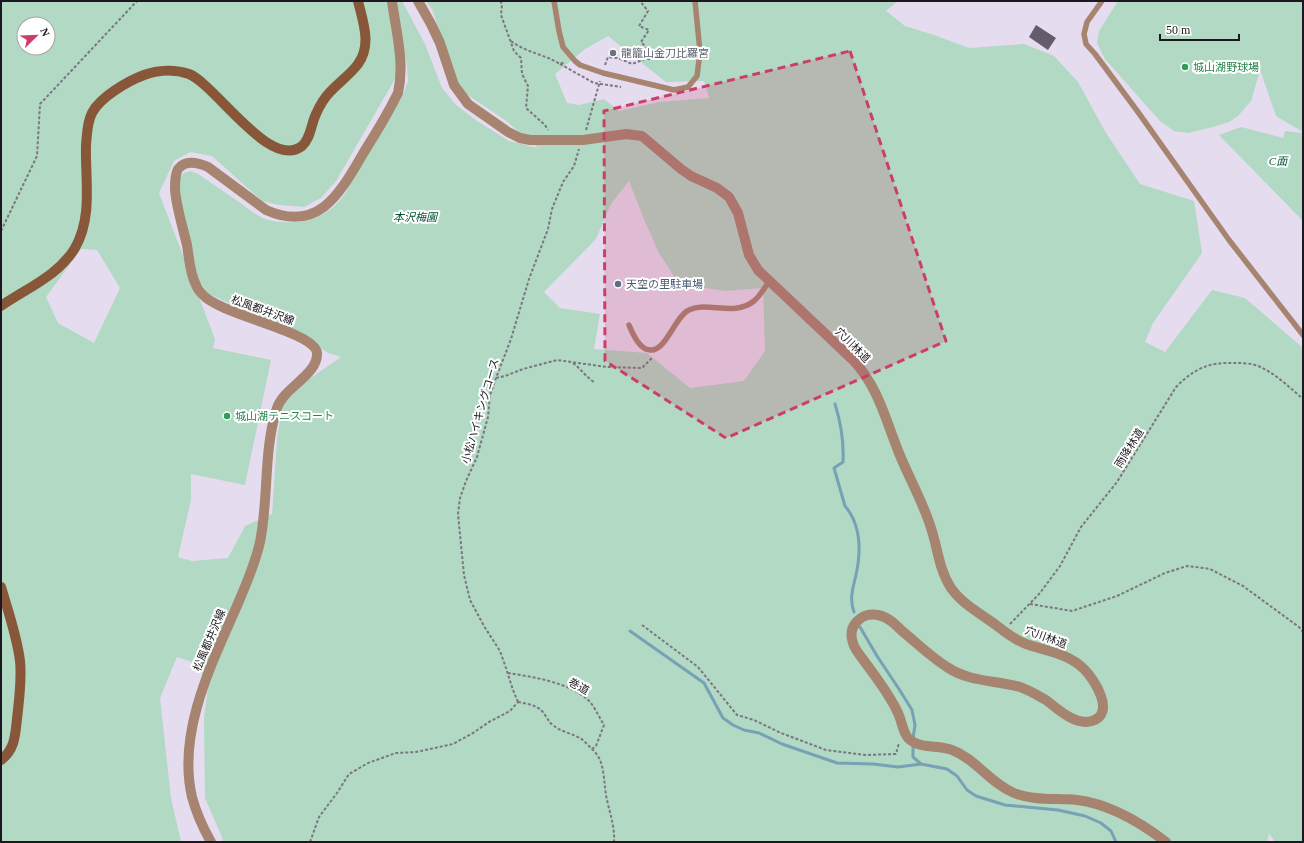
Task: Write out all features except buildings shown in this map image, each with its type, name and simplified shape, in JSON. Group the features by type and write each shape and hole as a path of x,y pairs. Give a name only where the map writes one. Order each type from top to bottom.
{"street":[{"path":"1,306 43,280 60,267 79,240 85,226 87,131 92,113 103,99 115,90 145,74 159,71 175,71 190,75 201,82 255,134 268,144 290,151 301,147 308,139 316,115 324,99 358,64 364,54 367,41 358,1"},
{"name":"松風都井沢線","path":"211,842 198,814 192,796 189,778 189,748 194,718 201,692 243,590 260,544 264,517 270,435 278,403 284,395 308,373 315,364 318,355 316,349 310,342 296,335 223,309 203,295 196,285 192,270 175,190 176,177 179,168 187,163 198,163 208,167 266,210 276,215 291,218 302,216 324,208 343,188 398,93 402,66 392,1"},
{"path":"418,1 440,44 454,85 468,104 508,132 520,138 552,141 583,140"},
{"name":"穴川林道","path":"583,140 626,134 642,136 681,169 691,176 717,188 729,197 738,213 749,255 758,270 853,360 866,377 882,406 898,452 930,526 942,573 954,592 967,604 1003,630 1025,643 1066,656 1085,669 1100,693 1103,712 1100,718 1083,722 1072,718 1046,701 1022,688 969,678 953,671 937,661 883,616 874,614 866,615 855,623 852,630 853,644 891,700 899,714 908,738 915,743 924,746 949,748 961,754 1008,791 1033,798 1089,802 1122,814 1166,842"},
{"path":"1,587 17,644 21,674 14,740 9,753 1,760"}],"lane":[{"path":"554,1 563,47 580,65 603,73 674,90 688,87 697,76 700,52 695,1"},
{"path":"1102,1 1087,22 1084,34 1086,44 1138,112 1229,240 1303,334"},
{"path":"629,325 637,342 643,347 651,350 656,349 663,344 679,319 687,310 696,308 728,309 747,305 754,301 769,282"}],"path":[{"path":"1,231 37,156 40,104 137,1"},
{"path":"500,1 502,4 501,15 514,52 521,58 522,74 528,86 526,108 545,125 552,141"},
{"name":"小松ハイキングコース","path":"518,702 500,651 470,600 464,575 458,514 460,498 483,439 488,417 490,395 511,338 529,279 548,229 555,200 563,182 574,166 608,57 618,58 632,64 645,59 658,59 641,42 649,30 639,26 648,11 640,1"},
{"path":"510,40 530,52 550,58 560,64 567,61 575,61"},
{"path":"496,378 558,360 607,367 642,368 651,359 651,350"},
{"path":"572,361 581,369 587,378 594,382"},
{"name":"雨降林道","path":"1003,630 1040,593 1060,566 1081,527 1117,482 1176,387 1185,378 1196,370 1210,364 1224,362 1242,363 1258,366 1270,372 1303,399"},
{"path":"1030,604 1072,611 1117,596 1165,573 1187,566 1210,569 1243,586 1299,627 1303,632"},
{"path":"642,625 698,667 737,715 754,720 781,733 826,750 866,755 896,754 904,730"},
{"name":"巻道","path":"508,673 554,682 577,692 588,700 604,725 596,746 592,749"},
{"path":"310,842 319,817 349,774 368,763 396,753 416,752 453,744 510,711 518,702 537,707 544,713 549,723 556,728 582,740 592,749 600,760 612,818 614,842"}],"highlighted area":[{"path":"850,51 946,341 726,438 605,361 604,111"}],"green space":[{"name":"本沢梅園","path":"1,1 388,1 399,72 336,181 321,198 304,207 279,205 262,201 212,156 190,152 174,161 159,193 215,339 213,348 271,360 245,485 191,474 191,500 178,557 192,561 228,558 245,526 272,514 277,440 281,413 285,400 302,384 341,357 328,353 309,339 209,294 199,282 176,198 179,178 184,173 190,171 198,174 265,219 280,222 302,222 311,220 327,212 346,192 403,95 408,81 397,1 402,1 425,44 442,88 456,105 477,121 509,141 538,148 505,120 459,89 432,9 426,1 898,1 886,11 905,26 969,48 1024,44 1054,56 1078,82 1106,133 1140,184 1194,201 1202,253 1153,323 1145,342 1165,352 1212,290 1245,298 1303,348 1303,842 1275,842 1269,833 1267,842 223,842 205,798 204,718 208,687 198,664 177,657 160,698 171,798 181,842 1,842","holes":["608,36 666,82 704,81 709,98 659,102 619,111 604,99 579,105 567,103 555,74 585,49","629,181 659,253 679,284 725,291 763,288 765,351 744,381 690,388 647,353 594,349 600,314 560,308 544,292 596,239 611,204","81,249 97,250 120,288 94,343 58,323 46,297"]},
{"name":"城山湖野球場","path":"1118,1 1303,1 1303,132 1276,116 1257,61 1259,74 1251,101 1238,116 1229,122 1188,133 1174,131 1160,121 1105,59 1097,43 1099,31"},
{"name":"C面","path":"1241,127 1283,138 1285,131 1303,133 1303,221 1219,135"}],"waterway":[{"path":"835,404 842,433 843,462 834,468 845,506 850,513 857,530 859,548 858,566 852,598 854,612"},
{"path":"860,627 912,710 915,725 913,738"},
{"path":"630,631 704,683 723,718 733,725 744,730 759,733 782,744 837,763 873,764 898,767 921,764"},
{"path":"913,744 913,757 921,764 947,769 957,776 967,790 976,796 1005,805 1058,810 1085,816 1101,823 1111,831 1116,842"}],"place":[{"name":"龍籠山金刀比羅宮","path":"613,53"},
{"name":"城山湖野球場","path":"1185,67"},
{"name":"天空の里駐車場","path":"618,284"},
{"name":"城山湖テニスコート","path":"227,416"}]}
